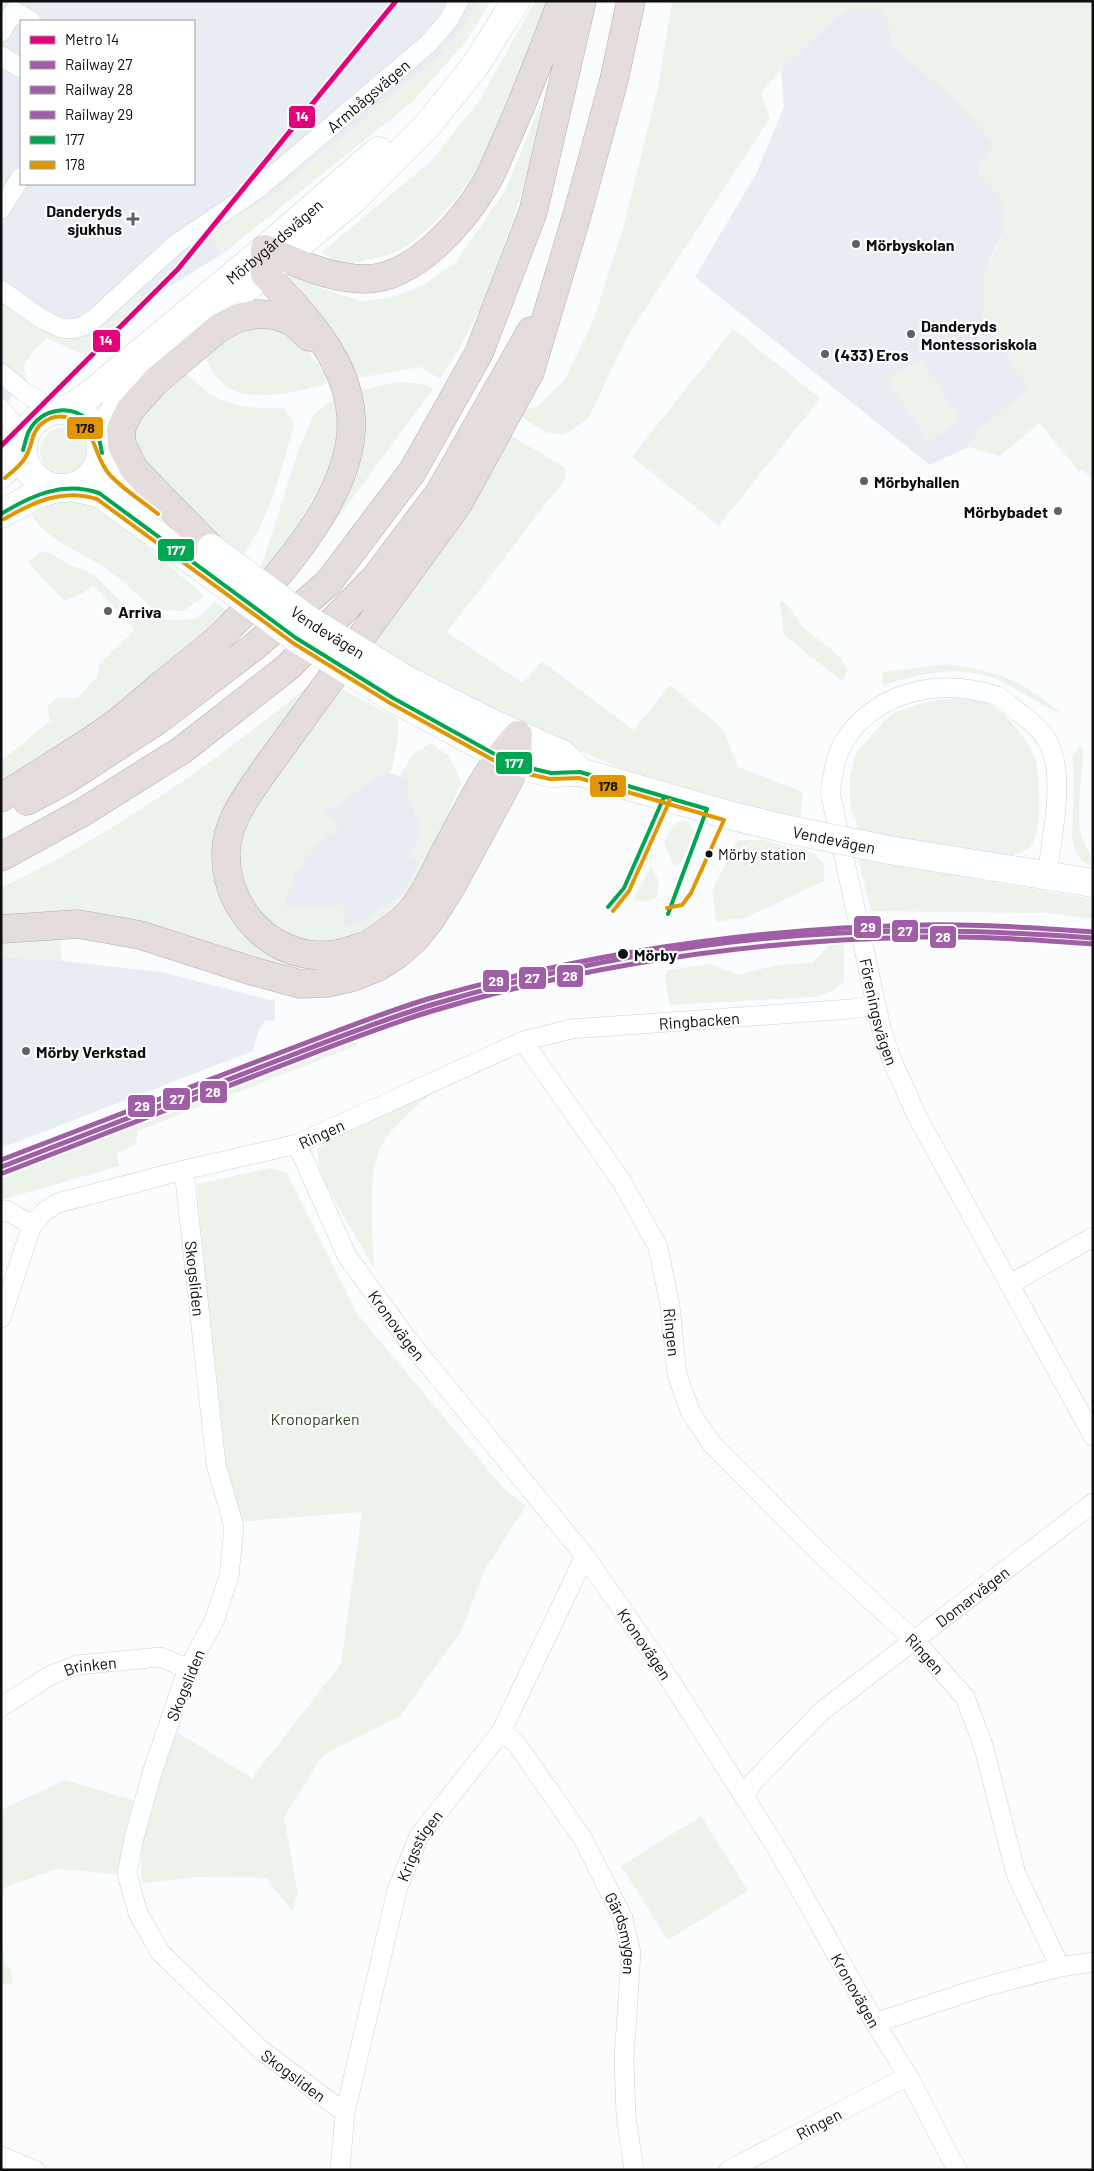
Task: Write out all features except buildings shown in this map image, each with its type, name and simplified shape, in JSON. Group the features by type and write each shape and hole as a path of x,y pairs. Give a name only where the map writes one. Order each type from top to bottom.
{"highway":[{"path":"272,260 338,276 368,279 402,270 419,259 455,225 486,183 520,108 562,1"},
{"path":"1,815 66,780 158,720 256,646 328,583 412,472 479,353 533,212 582,1"},
{"path":"508,760 427,887 404,919 370,944 337,956 305,956 270,942 242,912 227,879 226,851 233,817 264,771 458,504 530,372 598,138 632,1"},
{"path":"1,798 115,724 227,630 286,565 318,522 336,485 351,444 351,415 343,380 331,356 320,335 307,318 272,260"},
{"path":"1,857 83,812 182,750 288,667 341,614 375,578 440,492 553,290"},
{"path":"206,558 134,469 122,445 121,429 130,410 156,381 219,328 238,318 257,314 275,315 293,322 331,356"},
{"path":"1,929 78,924 140,935 252,971 300,984 327,983 353,977 378,967 398,954 416,938 431,919 454,882 518,735"}],"street":[{"name":"Armbågsvägen","path":"1,290 40,318 61,328 72,329 92,320 176,244 225,213 256,190 428,44 448,21 460,1"},
{"name":"Mörbygårdsvägen","path":"61,410 87,397 354,199 426,128 475,66 516,1"},
{"path":"1,32 14,11 29,20"},
{"path":"1,56 20,67"},
{"path":"1,209 20,179"},
{"name":"Mörbygårdsvägen","path":"101,447 114,411 131,387 272,260"},
{"path":"1,373 23,390 61,410 85,417 95,428 101,447 98,467 88,479 64,488 36,495 1,514"},
{"path":"1,409 23,444 26,464 39,481 64,488"},
{"path":"1,474 23,444 30,426 41,416 61,410"},
{"name":"Vendevägen","path":"101,447 114,470 206,558"},
{"name":"Vendevägen","path":"64,488 99,493 310,621 400,689 508,760 551,773 580,772 732,816 791,830 889,850 1093,883"},
{"name":"Föreningsvägen","path":"1048,876 1057,787 1056,770 1049,744 1036,726 998,696 942,687 908,692 883,703 868,714 846,738 834,765 830,792 876,1005 892,1063 918,1118 1093,1436"},
{"name":"Vendevägen","path":"400,689 562,754 580,772"},
{"name":"Ringbacken","path":"523,1040 571,1029 851,1009 876,1005"},
{"name":"Ringen","path":"1,1318 32,1225 44,1212 58,1203 184,1170 296,1144 523,1040 622,1182 658,1247 670,1306 677,1375 691,1413 711,1443 824,1557 916,1641 965,1697 984,1748 1016,1874 1060,1967"},
{"name":"Kronovägen","path":"296,1144 347,1256 408,1340 585,1556 659,1663 745,1796 796,1880 874,2023 908,2076 957,2170"},
{"name":"Skogsliden","path":"184,1170 214,1454 234,1527 229,1576 215,1619 188,1669 152,1773 134,1838 127,1874 138,1913 160,1952 261,2050 345,2112"},
{"path":"1,1212 6,1210 32,1225"},
{"path":"1010,1284 1093,1237"},
{"name":"Domarvägen","path":"745,1796 753,1782 822,1711 916,1641 1093,1503"},
{"name":"Krigsstigen","path":"340,2170 345,2112 397,1890 420,1836 501,1732 585,1556"},
{"name":"Brinken","path":"1,1707 51,1675 77,1665 161,1657 188,1669"},
{"name":"Gärdsmygen","path":"501,1732 516,1743 583,1839 623,1918 631,1953 624,2059 626,2116 634,2170"},
{"path":"874,2023 980,1988 1060,1967 1093,1962"},
{"name":"Ringen","path":"729,2170 908,2076"},
{"path":"1,2156 35,2170"}],"shaded area":[{"name":"Danderyds sjukhus","path":"1,1 491,1 466,41 413,101 222,254 164,290 90,357 47,338 32,352 23,367 26,380 1,409"},
{"name":"Mörbyskolan","path":"845,9 883,9 889,24 892,46 960,103 993,143 977,172 995,190 1004,208 1005,231 990,258 983,318 1029,390 978,430 968,447 930,465 695,277 757,172 784,107 781,70"},
{"path":"386,771 408,779 408,796 422,830 410,856 420,861 403,894 362,922 344,928 283,907 295,873 327,831 340,826 322,811 335,806"},
{"path":"1,957 62,961 161,972 275,1001 275,1021 265,1020 258,1032 253,1051 1,1148"}],"green space":[{"path":"479,1 491,1 466,41 413,101 222,254 213,242 213,222 266,200 436,58 466,23"},
{"path":"535,1 553,1 494,138 475,171 453,201 429,228 395,253 360,262 341,262 322,252 429,163 480,100"},
{"path":"672,1 1093,1 1093,479 1082,469 1079,472 1040,423 1000,456 968,447 978,430 1029,390 983,318 983,275 1005,231 1004,208 995,190 977,172 993,143 960,103 892,46 889,24 883,9 845,9 781,70 761,93 770,118 628,335 588,419 564,435 545,432 522,417 524,410 537,407 565,379 594,319 624,225 658,87"},
{"path":"541,103 538,138 515,214 483,303 458,351 440,379 420,367 358,378 336,337 288,275 328,291 362,301 390,298 424,285 456,262 505,191"},
{"path":"139,293 145,299 90,357 47,338 32,352 23,367 26,380 1,359 1,303 42,330 90,338"},
{"path":"250,325 271,325 302,345 326,374 326,384 300,391 270,395 241,393 229,388 218,379 203,352"},
{"path":"733,329 820,398 719,526 632,457"},
{"path":"921,358 961,420 928,442 887,380"},
{"path":"183,370 195,382 217,398 241,406 284,408 294,424 268,509 261,526 242,556 207,529 150,472 134,445 137,423"},
{"path":"398,382 424,384 433,389 310,556 363,405 362,390"},
{"path":"334,400 339,422 331,468 304,513 284,553 265,577 260,570 299,449 313,416 326,404"},
{"path":"63,428 76,432 82,438 86,451 82,464 76,470 63,474 50,470 44,464 40,451 44,438 50,432"},
{"path":"510,435 564,467 566,478 447,632 523,683 542,661 634,730 670,685 722,728 738,767 803,792 800,822 644,778 559,742 368,648 426,572 468,508"},
{"path":"65,499 87,502 134,536 205,596 183,611 154,610 112,573 54,537 38,524 32,516 50,503"},
{"path":"40,552 50,553 70,565 92,573 122,603 138,614 168,620 197,619 215,602 227,611 134,693 75,736 1,781 1,761 50,721 47,707 57,698 77,698 97,677 99,664 135,630 93,585 82,594 64,601 28,562"},
{"path":"783,601 805,629 835,653 845,664 848,670 842,681 784,635 780,602"},
{"path":"949,664 982,670 1009,679 1033,692 1060,712 1053,711 1003,682 974,673 943,672 912,677 883,685 882,672"},
{"path":"322,674 243,776 214,834 211,864 219,894 231,922 254,942 287,960 322,969 286,967 123,918 68,911 28,912 1,919 1,888 86,843 128,818 247,735"},
{"path":"338,687 398,719 398,739 391,772 386,771 335,806 322,811 340,826 334,837 327,831 295,873 283,907 343,905 344,928 362,922 403,894 420,862 409,857 422,830 408,796 408,779 400,776 413,754 431,743 450,757 461,782 418,881 382,918 343,942 309,944 283,933 255,910 240,881 239,848 251,803"},
{"path":"958,698 985,703 1002,713 1022,735 1035,758 1039,790 1039,818 1034,840 1030,847 1020,853 1001,856 859,832 850,805 850,778 856,753 886,719 897,711 930,701"},
{"path":"1080,746 1083,751 1079,801 1080,830 1082,840 1091,857 1093,866 1083,862 1076,853 1072,837 1074,779 1072,757"},
{"path":"686,820 694,830 682,862 677,865 673,864 664,843 674,825"},
{"path":"737,840 763,840 814,853 824,864 824,881 741,920 740,918 716,922 712,891"},
{"path":"858,859 1093,899 1093,919 1048,913 871,911"},
{"path":"651,866 659,882 657,897 646,902 633,901"},
{"path":"60,936 62,961 1,957 1,942"},
{"path":"844,940 844,981 832,991 815,997 670,1005 665,981 667,970 711,964 738,975 776,965 812,963 831,943"},
{"path":"355,1039 358,1045 137,1131 137,1144 117,1153 119,1166 1,1200 1,1175"},
{"path":"440,1086 394,1128 383,1143 378,1155 372,1186 374,1268 324,1182 319,1167 317,1149 339,1132"},
{"name":"Kronoparken","path":"271,1168 287,1173 358,1315 506,1491 526,1506 485,1569 461,1632 399,1717 323,1755 284,1817 298,1894 292,1911 266,1878 196,1877 141,1884 143,1844 150,1805 172,1729 252,1778 341,1664 362,1512 236,1522 220,1454 197,1184"},
{"path":"65,1780 133,1800 117,1874 56,1869 4,1888 1,1905 1,1810"},
{"path":"701,1816 748,1891 668,1940 621,1866"},
{"path":"1,1929 4,1961 11,1970 13,1983 1,1985"}],"metro line":[{"name":"14","path":"1,446 178,269 396,1"}],"rail line":[{"name":"29","path":"1,1160 389,1012 431,998 491,982 613,955 736,937 860,927 944,925 1093,932"},
{"name":"27","path":"1,1167 389,1019 431,1005 553,973 677,950 803,935 949,931 1093,938"},
{"name":"28","path":"3,1173 390,1025 492,994 614,967 736,949 861,939 944,937 1093,944"}],"transit line":[{"name":"177","path":"23,450 28,433 34,424 48,413 65,410 81,415 92,424 98,436 102,453"},
{"name":"178","path":"5,478 24,460 30,448 32,438 40,425 52,418 65,417 75,420 89,433 100,459 110,475 127,491 158,514"},
{"name":"177","path":"1,514 24,501 60,489 86,490 99,493 296,638 393,698 498,756 517,765 551,773 580,772 707,809"},
{"name":"178","path":"4,519 26,507 49,498 72,495 97,499 293,643 390,703 495,761 515,771 550,779 579,778 724,820 691,893 682,905 667,908"},
{"name":"177","path":"608,907 624,888 664,797"},
{"name":"178","path":"613,911 629,891 670,800"},
{"name":"177","path":"668,914 707,809"}],"place":[{"name":"Danderyds sjukhus","path":"133,219"},
{"name":"Mörbyskolan","path":"856,244"},
{"name":"Danderyds Montessoriskola","path":"911,334"},
{"name":"(433) Eros","path":"825,354"},
{"name":"Mörbyhallen","path":"864,481"},
{"name":"Mörbybadet","path":"1058,511"},
{"name":"Arriva","path":"108,611"},
{"name":"Mörby station","path":"709,854"},
{"name":"Mörby","path":"623,954"},
{"name":"Mörby Verkstad","path":"26,1051"}]}
